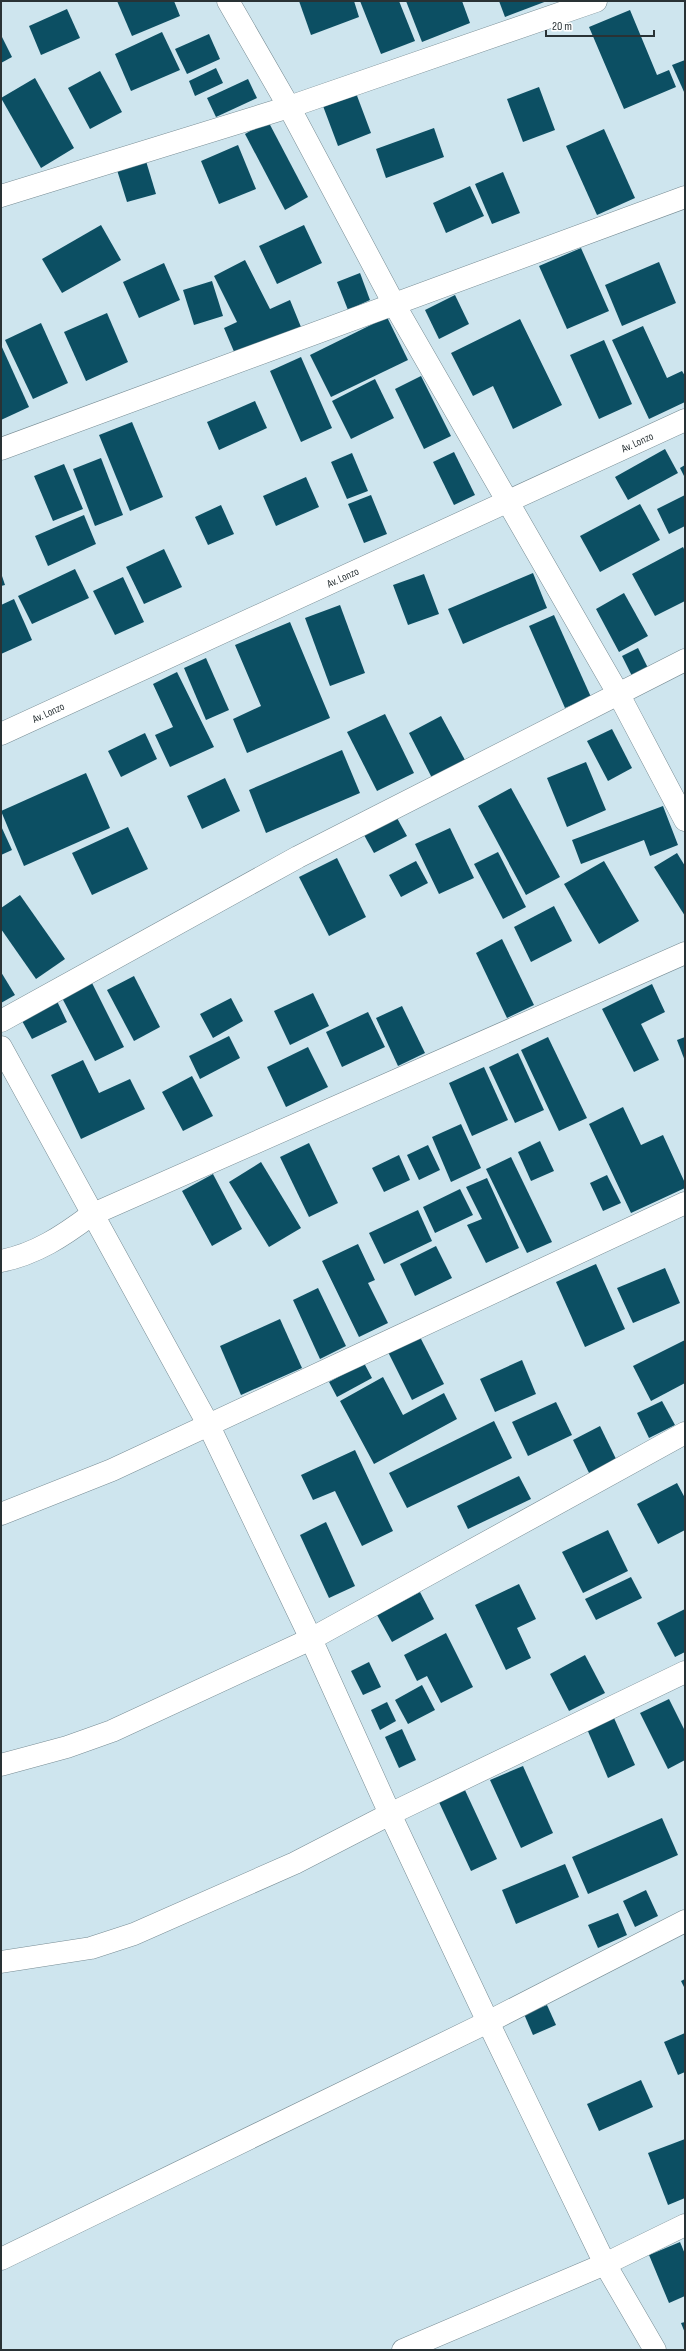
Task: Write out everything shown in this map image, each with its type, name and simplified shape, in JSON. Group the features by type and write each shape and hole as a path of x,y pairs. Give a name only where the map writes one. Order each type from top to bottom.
{"street":[{"path":"228,1 289,107 394,304 619,695 685,820"},
{"path":"1,196 289,107 596,1"},
{"path":"1,449 685,197"},
{"name":"Av. Lonzo","path":"1,734 685,420"},
{"path":"1,1021 298,857 619,695 685,660"},
{"path":"1,1261 42,1248 64,1235 91,1215 685,953"},
{"path":"1,1047 91,1215 208,1424 311,1639 390,1814 488,2022 605,2264 655,2350"},
{"path":"1,1514 112,1470 685,1203"},
{"path":"1,1765 67,1748 112,1731 311,1639 685,1433"},
{"path":"1,1962 91,1948 134,1934 295,1863 390,1814 685,1672"},
{"path":"1,2259 488,2022 685,1921"},
{"path":"403,2350 605,2264 685,2225"}],"building":[{"path":"117,1 174,1 180,16 132,36"},
{"path":"299,1 354,1 359,17 311,35"},
{"path":"360,1 399,1 415,41 381,54"},
{"path":"406,1 462,1 470,23 422,42"},
{"path":"499,1 547,1 505,17"},
{"path":"67,9 80,38 41,55 29,26"},
{"path":"630,10 657,75 669,70 676,87 624,109 589,27"},
{"path":"162,32 180,70 131,91 115,54"},
{"path":"209,34 220,59 187,74 175,49"},
{"path":"1,35 12,57 1,63"},
{"path":"685,60 685,94 672,65"},
{"path":"216,68 223,83 195,96 189,81"},
{"path":"100,71 122,112 90,129 68,88"},
{"path":"35,78 74,148 41,168 1,98"},
{"path":"248,79 257,98 216,117 207,98"},
{"path":"539,87 555,130 523,142 507,99"},
{"path":"356,93 371,133 338,146 323,106"},
{"path":"268,121 308,197 285,210 245,134"},
{"path":"434,128 444,157 386,178 376,149"},
{"path":"604,129 635,198 597,215 566,146"},
{"path":"238,145 256,189 219,204 201,161"},
{"path":"146,161 156,194 127,202 117,170"},
{"path":"503,172 520,213 492,224 475,184"},
{"path":"470,186 484,216 446,233 433,203"},
{"path":"101,225 121,260 62,293 42,259"},
{"path":"304,225 322,263 277,284 259,246"},
{"path":"581,248 609,311 567,329 539,266"},
{"path":"245,260 270,309 290,300 301,327 235,354 224,328 237,322 214,276"},
{"path":"659,262 676,303 622,326 605,285"},
{"path":"164,263 180,300 139,318 123,282"},
{"path":"360,273 370,300 348,310 337,282"},
{"path":"212,281 223,316 194,325 183,290"},
{"path":"455,295 469,324 439,339 425,310"},
{"path":"107,313 128,362 86,381 64,332"},
{"path":"387,317 408,360 331,397 310,355"},
{"path":"520,319 562,405 513,429 493,386 473,396 451,353"},
{"path":"41,323 68,383 33,399 5,340"},
{"path":"643,326 667,378 682,371 685,376 685,402 649,419 612,340"},
{"path":"604,340 632,404 599,419 570,355"},
{"path":"1,345 29,407 1,420"},
{"path":"301,357 332,428 301,442 270,371"},
{"path":"421,376 451,436 424,449 395,389"},
{"path":"375,379 394,418 351,439 332,401"},
{"path":"255,401 267,428 219,450 207,422"},
{"path":"132,422 163,497 130,511 99,435"},
{"path":"665,449 678,473 628,500 615,477"},
{"path":"454,452 475,495 454,505 433,462"},
{"path":"352,453 368,491 347,499 331,462"},
{"path":"101,458 123,515 95,526 73,469"},
{"path":"64,464 83,509 53,521 34,476"},
{"path":"685,465 685,478 680,468"},
{"path":"306,477 319,507 276,526 263,496"},
{"path":"371,495 387,534 364,543 348,504"},
{"path":"685,495 685,526 669,534 657,509"},
{"path":"640,504 660,540 600,572 580,536"},
{"path":"221,505 234,534 208,545 195,517"},
{"path":"84,515 96,544 48,566 35,536"},
{"path":"683,547 685,551 685,601 655,616 632,574"},
{"path":"164,549 182,587 144,604 126,567"},
{"path":"75,569 89,598 32,624 18,596"},
{"path":"1,573 5,585 1,586"},
{"path":"533,573 547,608 463,644 448,609"},
{"path":"424,574 439,614 408,625 393,585"},
{"path":"123,577 144,622 115,635 93,591"},
{"path":"624,593 648,636 619,652 596,609"},
{"path":"14,599 32,640 1,654 1,605"},
{"path":"340,605 365,673 330,686 305,618"},
{"path":"554,615 591,697 565,708 529,626"},
{"path":"290,622 330,718 247,753 233,719 261,706 235,645"},
{"path":"638,648 648,668 632,676 622,656"},
{"path":"206,658 229,710 206,720 184,668"},
{"path":"177,672 214,747 170,767 155,735 173,727 153,684"},
{"path":"385,714 414,773 377,791 347,732"},
{"path":"441,716 465,760 432,778 409,733"},
{"path":"612,729 632,768 608,781 587,741"},
{"path":"145,733 157,759 121,777 108,751"},
{"path":"342,750 360,793 266,833 249,790"},
{"path":"586,762 606,810 567,827 547,778"},
{"path":"86,773 110,828 24,866 1,811"},
{"path":"225,778 240,811 202,829 187,796"},
{"path":"511,788 560,877 526,895 478,806"},
{"path":"663,806 678,845 650,856 644,840 581,864 572,840"},
{"path":"397,818 407,836 374,853 364,835"},
{"path":"1,826 12,850 1,855"},
{"path":"128,827 148,869 92,895 72,853"},
{"path":"450,828 474,878 439,894 415,844"},
{"path":"498,852 526,907 503,919 474,864"},
{"path":"677,853 685,866 685,916 654,867"},
{"path":"337,858 366,917 329,936 299,877"},
{"path":"416,861 428,883 401,897 389,875"},
{"path":"604,861 639,921 599,944 564,884"},
{"path":"20,895 65,959 36,979 1,929 1,908"},
{"path":"554,906 572,941 531,962 514,927"},
{"path":"502,939 534,1005 507,1018 476,953"},
{"path":"1,972 15,995 1,1003"},
{"path":"134,976 160,1027 134,1041 107,990"},
{"path":"90,979 124,1047 95,1061 60,994"},
{"path":"652,984 665,1012 641,1024 659,1060 634,1072 602,1009"},
{"path":"313,993 329,1026 290,1045 274,1011"},
{"path":"231,998 243,1021 213,1038 200,1014"},
{"path":"57,1001 67,1022 32,1039 21,1019"},
{"path":"402,1006 425,1053 398,1066 376,1018"},
{"path":"368,1012 385,1047 342,1067 326,1032"},
{"path":"229,1036 240,1058 200,1079 189,1056"},
{"path":"548,1037 587,1118 559,1131 521,1050"},
{"path":"685,1037 685,1061 677,1040"},
{"path":"308,1047 328,1087 286,1107 267,1067"},
{"path":"518,1053 544,1110 515,1123 489,1067"},
{"path":"83,1060 99,1093 130,1079 145,1109 81,1139 51,1075"},
{"path":"484,1067 508,1120 472,1136 449,1083"},
{"path":"192,1076 213,1116 183,1131 162,1092"},
{"path":"623,1107 641,1145 663,1135 685,1183 685,1188 631,1213 589,1124"},
{"path":"461,1124 481,1168 451,1182 432,1137"},
{"path":"540,1141 554,1171 531,1181 518,1152"},
{"path":"309,1143 338,1203 309,1217 280,1157"},
{"path":"428,1145 440,1170 419,1180 407,1155"},
{"path":"399,1155 410,1180 384,1192 372,1168"},
{"path":"511,1157 552,1242 527,1253 486,1169"},
{"path":"261,1162 301,1228 269,1247 229,1182"},
{"path":"213,1174 242,1229 212,1246 182,1191"},
{"path":"607,1175 621,1203 603,1211 590,1183"},
{"path":"487,1178 519,1248 486,1263 467,1225 482,1219 466,1187"},
{"path":"460,1189 473,1215 435,1233 423,1207"},
{"path":"418,1210 432,1241 384,1264 369,1233"},
{"path":"358,1244 375,1280 368,1283 388,1323 359,1337 322,1261"},
{"path":"436,1246 452,1278 415,1296 400,1264"},
{"path":"596,1264 625,1329 585,1347 556,1282"},
{"path":"665,1268 680,1303 633,1323 617,1288"},
{"path":"318,1288 346,1346 320,1359 293,1300"},
{"path":"280,1319 302,1368 241,1395 220,1346"},
{"path":"419,1335 444,1384 412,1400 388,1352"},
{"path":"685,1340 685,1383 651,1401 633,1366"},
{"path":"522,1360 536,1394 495,1412 480,1379"},
{"path":"364,1363 372,1378 337,1397 329,1382"},
{"path":"383,1377 403,1415 444,1393 457,1419 374,1464 340,1401"},
{"path":"662,1401 675,1425 649,1438 637,1413"},
{"path":"556,1402 572,1435 528,1456 512,1422"},
{"path":"494,1421 512,1458 407,1508 389,1473"},
{"path":"600,1426 617,1461 590,1475 573,1440"},
{"path":"355,1450 393,1531 362,1546 335,1491 313,1500 301,1475"},
{"path":"519,1476 531,1499 468,1529 457,1506"},
{"path":"677,1483 685,1498 685,1530 658,1544 637,1504"},
{"path":"326,1522 355,1586 329,1598 300,1535"},
{"path":"608,1530 628,1571 583,1593 562,1552"},
{"path":"631,1577 642,1598 596,1620 585,1599"},
{"path":"519,1584 536,1619 517,1628 531,1658 506,1670 475,1605"},
{"path":"420,1592 434,1619 392,1642 377,1615"},
{"path":"685,1609 685,1652 675,1657 657,1623"},
{"path":"446,1633 473,1687 441,1703 427,1676 417,1681 404,1655"},
{"path":"585,1655 605,1693 569,1711 550,1674"},
{"path":"369,1662 381,1687 363,1695 351,1671"},
{"path":"422,1685 435,1710 408,1724 395,1700"},
{"path":"669,1699 685,1731 685,1760 668,1769 640,1713"},
{"path":"387,1702 396,1721 380,1730 371,1710"},
{"path":"614,1718 635,1765 608,1778 587,1729"},
{"path":"402,1729 416,1760 399,1768 385,1737"},
{"path":"523,1766 553,1833 521,1848 490,1780"},
{"path":"464,1788 497,1859 471,1871 438,1800"},
{"path":"662,1818 678,1855 588,1894 572,1857"},
{"path":"565,1864 579,1897 516,1924 502,1890"},
{"path":"646,1890 658,1916 635,1927 623,1901"},
{"path":"618,1913 627,1935 598,1948 588,1925"},
{"path":"685,1979 685,1989 681,1981"},
{"path":"547,2005 556,2025 533,2035 524,2014"},
{"path":"685,2033 685,2072 678,2075 664,2042"},
{"path":"641,2080 653,2107 599,2131 587,2104"},
{"path":"685,2139 685,2198 668,2205 648,2153"},
{"path":"680,2242 685,2254 685,2296 669,2303 649,2255"},
{"path":"685,2322 685,2333 681,2323"}]}
